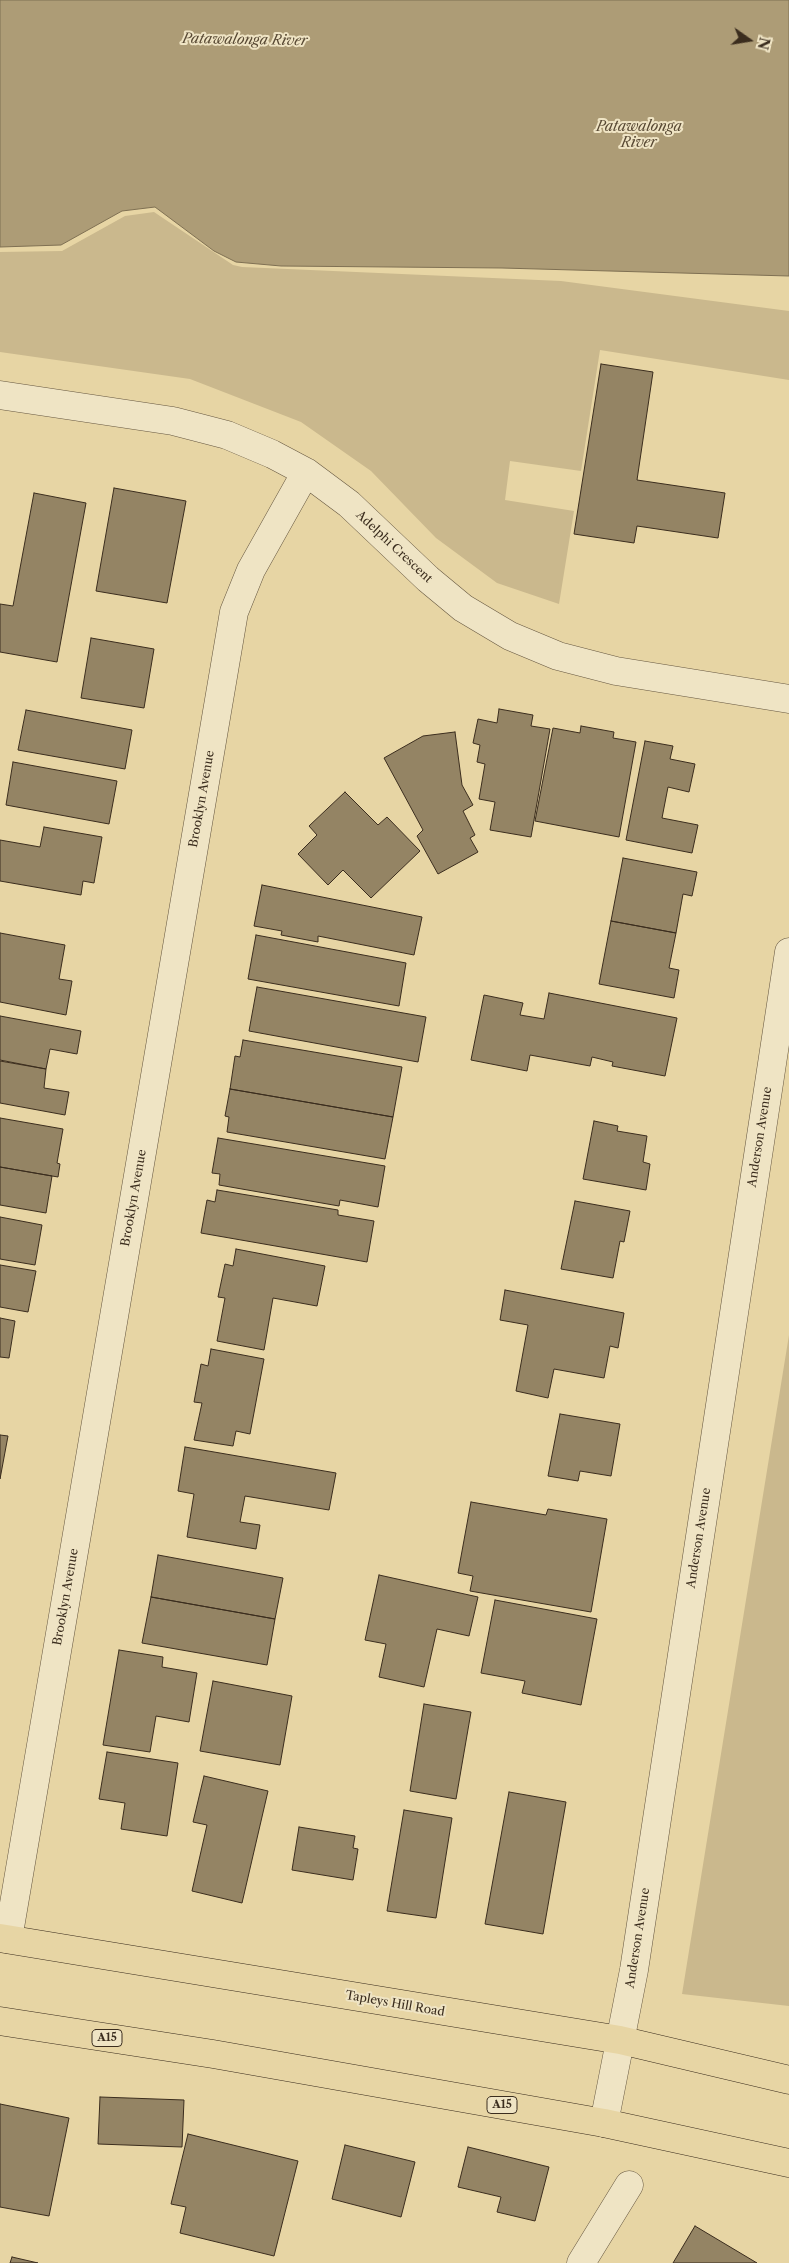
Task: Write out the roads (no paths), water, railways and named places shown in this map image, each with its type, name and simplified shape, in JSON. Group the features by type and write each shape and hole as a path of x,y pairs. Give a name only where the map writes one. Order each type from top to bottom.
{"main road":[{"name":"Tapleys Hill Road","path":"4,1939 620,2040 789,2080"},
{"name":"A15","path":"0,2021 213,2054 604,2123 789,2163"}],"street":[{"name":"Adelphi Crescent","path":"0,395 173,421 227,435 272,454 306,472 349,504 428,579 463,608 510,636 558,656 616,671 789,699"},
{"name":"Brooklyn Avenue","path":"4,1939 234,612 251,570 306,472"},
{"name":"Anderson Avenue","path":"604,2123 634,1970 789,952"},
{"path":"581,2263 629,2185"}],"water":[{"name":"Patawalonga River","path":"0,0 789,0 789,276 502,268 281,266 236,262 214,251 155,207 122,211 61,245 0,247"}]}
